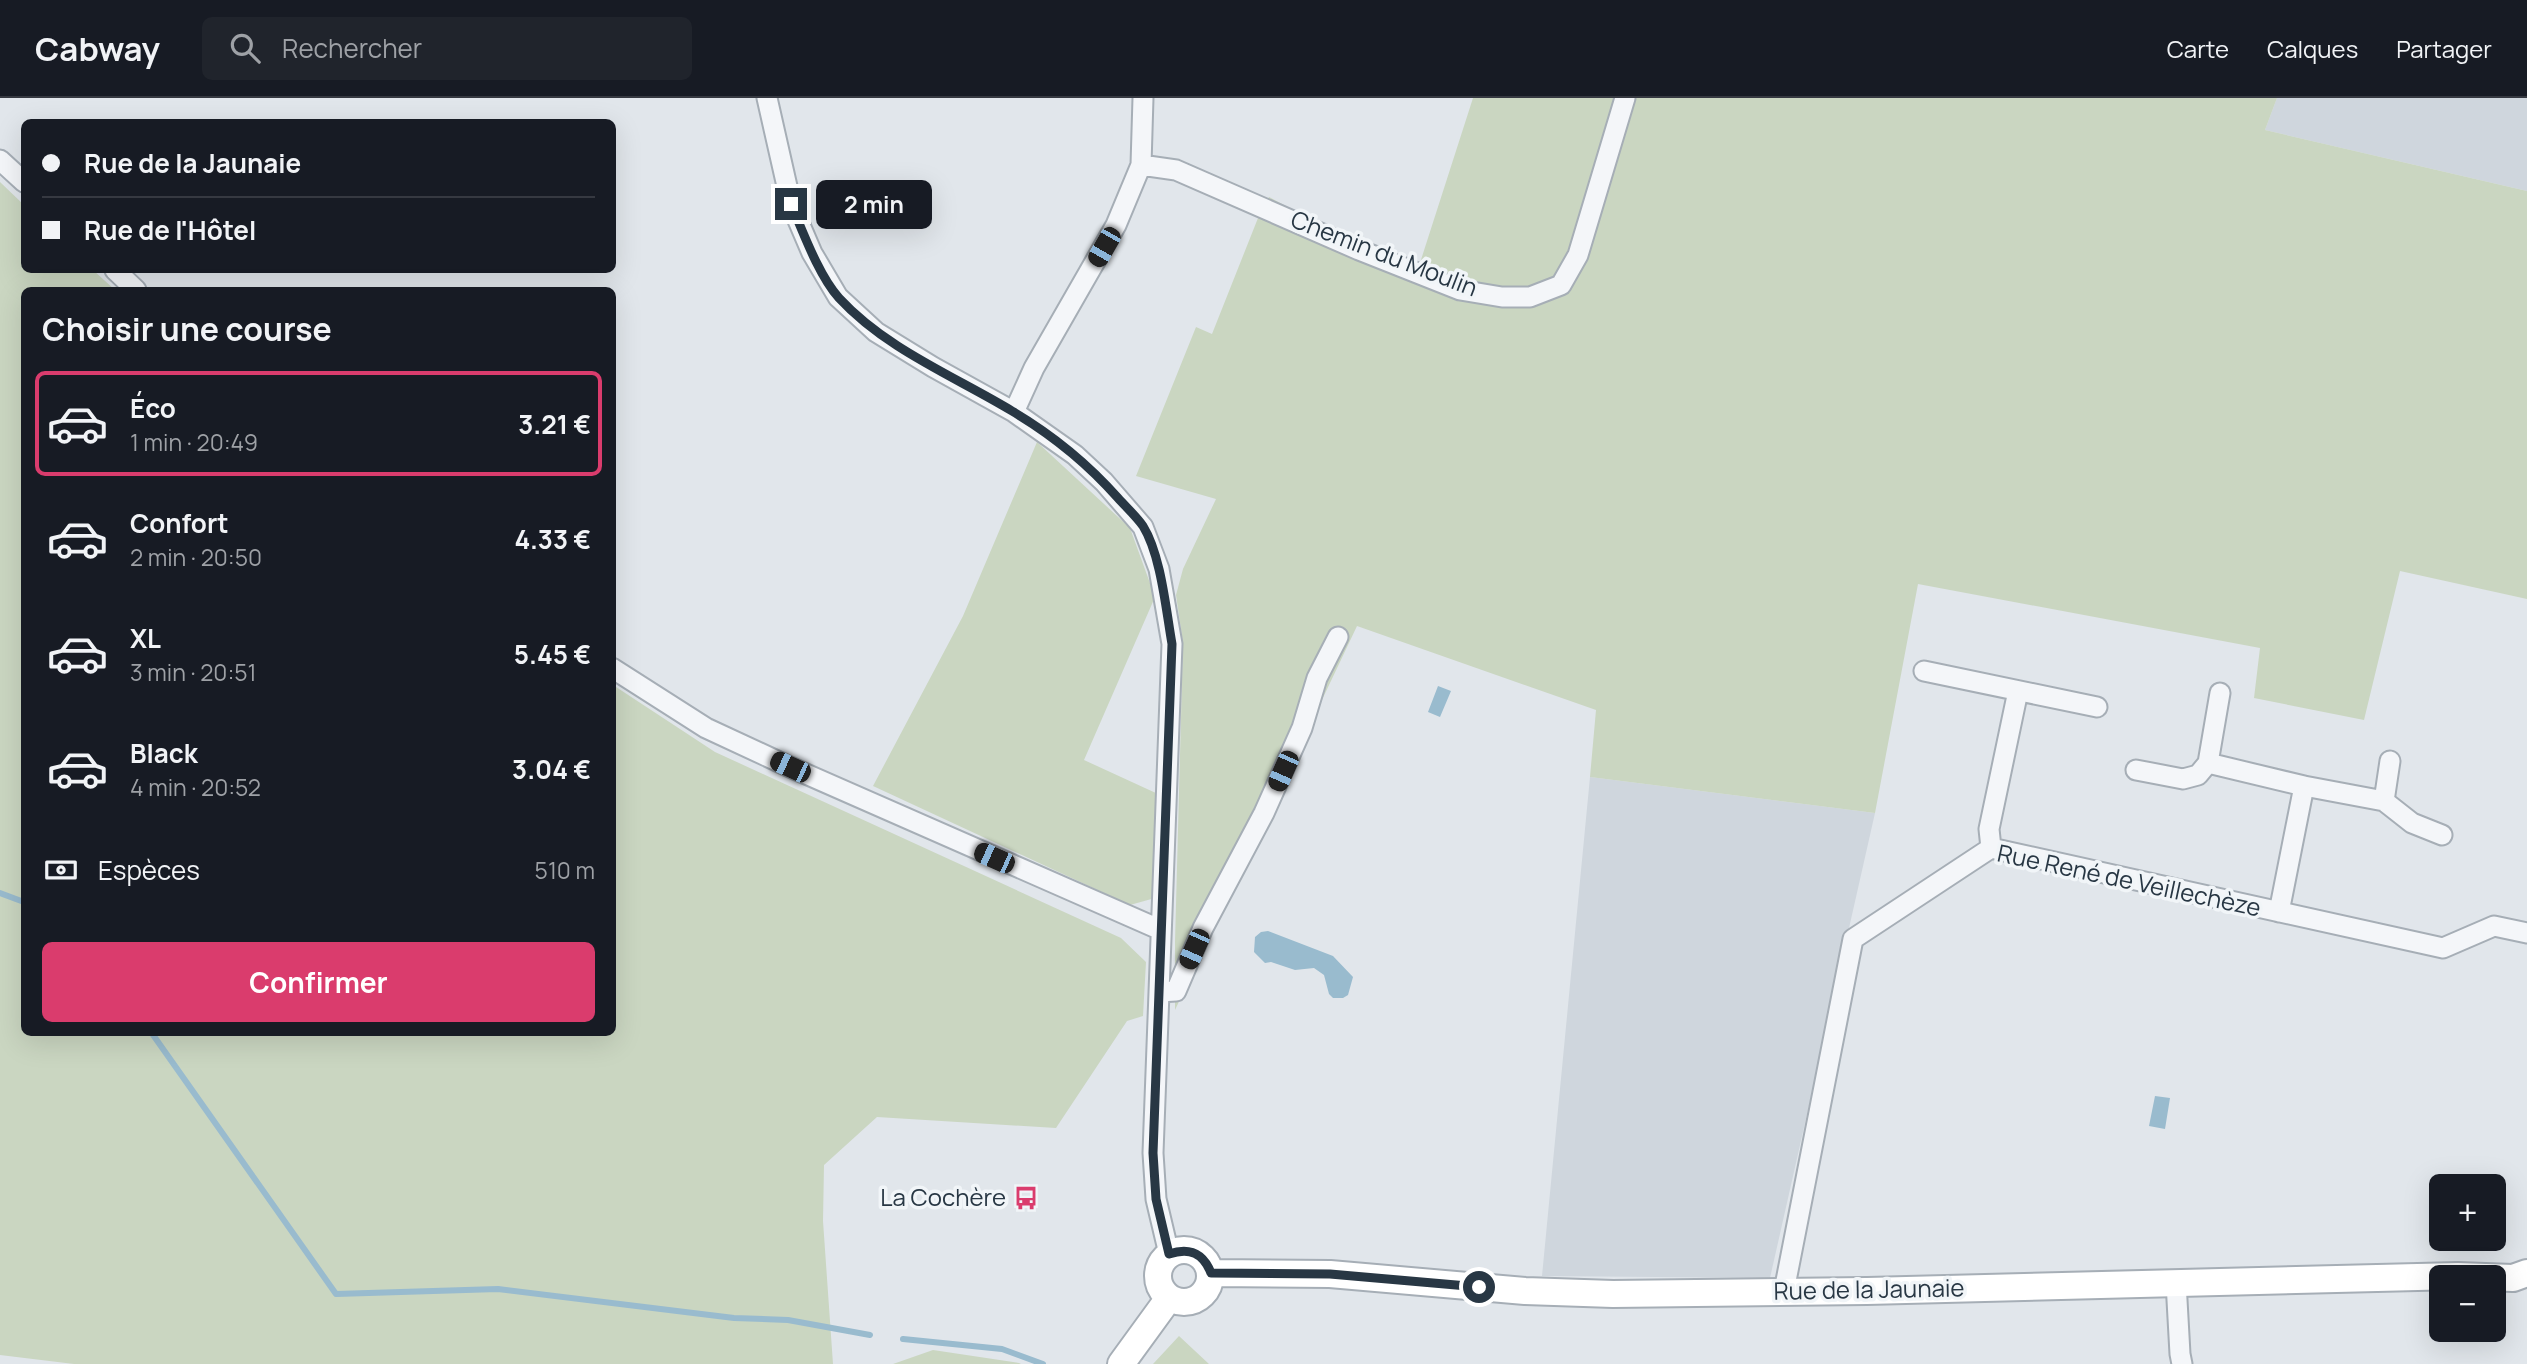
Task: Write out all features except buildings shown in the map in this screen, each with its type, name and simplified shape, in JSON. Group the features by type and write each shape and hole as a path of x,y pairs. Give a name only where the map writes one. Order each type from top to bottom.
{"main road":[{"path":"1182,1250 1195,1252 1206,1260 1211,1273 1209,1285 1203,1295 1192,1301 1180,1302 1169,1298 1161,1288 1158,1276 1161,1264 1169,1254 1182,1250"},
{"name":"Rue de la Jaunaie","path":"1211,1273 1330,1274 1525,1291 1600,1294 1867,1291 2458,1276 2514,1278 2527,1273"},
{"path":"1121,1364 1169,1298"}],"street":[{"path":"767,98 791,204 812,253 838,297 876,332 1014,412 1075,455 1104,482 1143,527 1159,569 1172,644 1153,1153 1156,1199 1169,1254"},
{"path":"1014,412 1034,368 1116,225 1141,166 1143,98"},
{"name":"Chemin du Moulin","path":"1141,166 1176,170 1359,250 1460,289 1502,297 1530,297 1561,285 1578,255 1625,98"},
{"path":"0,160 21,179"},
{"path":"118,273 133,287"},
{"path":"1159,992 1176,991 1203,928 1264,813 1302,728 1317,678 1338,637"},
{"path":"616,671 706,728 1161,930"},
{"path":"1924,671 2096,707"},
{"path":"1991,848 1989,829 2018,691"},
{"path":"2136,770 2183,779 2198,775 2208,763 2220,693"},
{"path":"2384,802 2390,761"},
{"path":"2208,763 2384,802 2412,823 2442,835"},
{"path":"2279,912 2304,786"},
{"name":"Rue René de Veillechèze","path":"1784,1291 1853,940 1991,848 2443,948 2494,926 2527,933"},
{"path":"2176,1282 2182,1364"}],"shaded area":[{"path":"2277,98 2527,98 2527,191 2265,130"},
{"path":"1590,777 1875,813 1770,1278 1542,1276"}],"green space":[{"path":"1473,98 2277,98 2265,130 2527,191 2527,599 2400,571 2364,720 2254,698 2260,648 1918,584 1875,813 1590,777 1596,710 1357,626 1175,1010 1183,643 1176,595 1183,569 1216,499 1136,476 1196,327 1212,334 1260,213 1269,197 1336,233 1419,266"},
{"path":"0,182 21,202 21,273 96,273 112,287 21,287 21,1036 616,1036 616,687 715,752 1121,938 1146,962 1143,1016 1127,1021 1056,1128 877,1117 824,1165 823,1221 833,1364 74,1364 0,1355"},
{"path":"1037,442 1130,528 1155,597 1084,760 1158,794 1155,898 1130,905 873,786 963,616"},
{"path":"1179,1336 1209,1364 1153,1364"},
{"path":"933,1350 1019,1363 1021,1364 893,1364"}],"water":[{"path":"1438,686 1451,691 1440,717 1428,712"},
{"path":"1268,931 1333,956 1353,977 1348,995 1333,998 1329,994 1324,975 1314,968 1295,970 1271,962 1265,963 1254,952 1255,937"},
{"path":"2155,1096 2170,1098 2165,1129 2149,1126"}],"waterway":[{"path":"0,893 21,901"},
{"path":"154,1036 336,1294 498,1289 734,1318 788,1320 870,1335"},
{"path":"903,1339 1002,1349 1043,1364"}],"place":[{"name":"La Cochère","path":"1026,1198"}],"route":[{"path":"791,204 812,253 838,297 876,332 1014,412 1075,455 1104,482 1143,527 1159,569 1172,644 1153,1153 1156,1199 1169,1254 1182,1250 1195,1252 1206,1260 1211,1273 1330,1274 1479,1287"}]}
